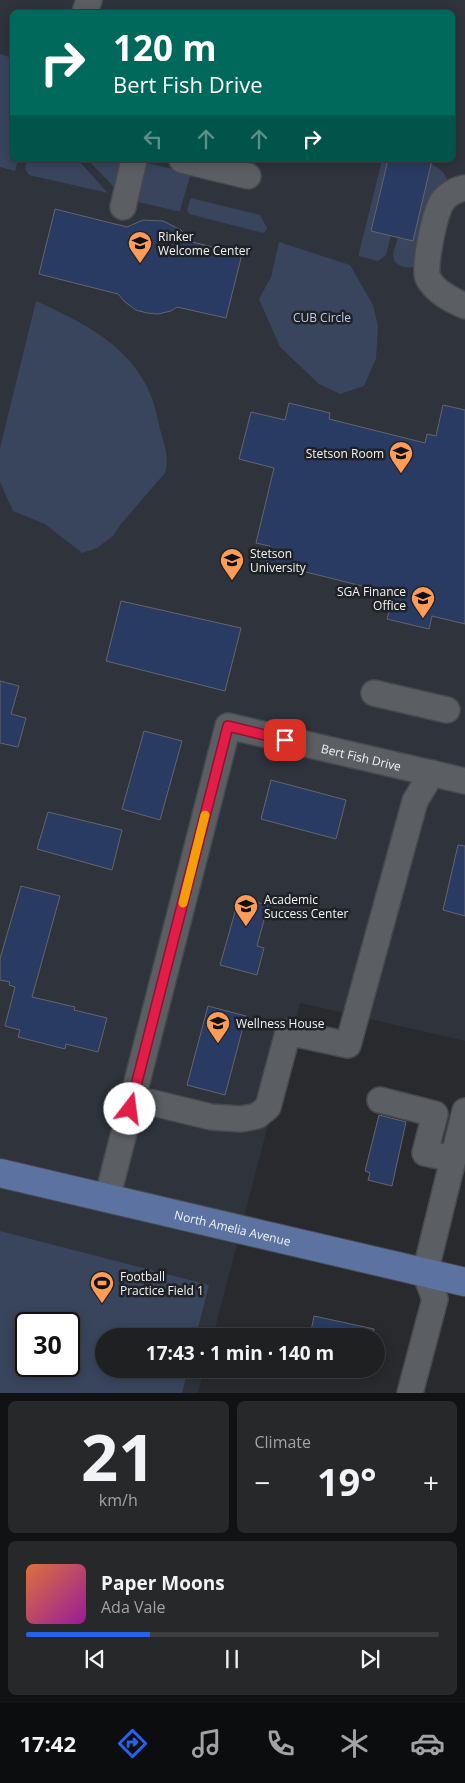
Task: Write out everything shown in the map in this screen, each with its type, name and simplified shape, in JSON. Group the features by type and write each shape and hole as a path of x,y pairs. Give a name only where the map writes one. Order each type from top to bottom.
{"main road":[{"name":"North Amelia Avenue","path":"0,1173 465,1282"}],"street":[{"path":"123,207 134,162"},
{"path":"190,162 248,176"},
{"path":"465,188 448,195 443,201 435,221 426,267 427,277 440,292 451,300 465,306"},
{"path":"374,693 447,710"},
{"name":"Bert Fish Drive","path":"133,1098 228,726 465,781"},
{"path":"107,1199 133,1098 211,1117 241,1119 257,1116 268,1107 288,1032 348,1045 415,801 432,773"},
{"path":"380,1100 435,1114 425,1153 453,1159"},
{"path":"410,1393 435,1300 426,1273 465,1111"}],"shaded area":[{"name":"Stetson University","path":"0,0 465,0 465,1041 300,1003 215,1328 95,1328 95,1378 202,1378 198,1393 0,1393"}],"green space":[{"path":"0,54 10,57 10,162 17,162 15,171 0,167"},
{"path":"27,162 80,162 108,193 29,175 25,169"},
{"path":"90,162 129,162 115,188"},
{"path":"139,162 190,173 180,211 134,201"},
{"path":"382,162 388,162 371,230 391,235 386,255 378,261 359,256"},
{"path":"431,163 443,172 449,183 416,266 404,267 395,262 394,251 398,238 413,241"},
{"path":"191,198 260,215 267,228 266,231 263,233 189,214 187,210"},
{"name":"CUB Circle","path":"279,242 350,265 373,305 378,326 376,359 364,386 340,394 319,384 280,347 259,299 271,277"},
{"path":"36,301 68,316 99,334 125,356 146,385 154,406 166,451 165,473 113,536 97,548 82,553 45,524 13,511 0,482 0,448"},
{"name":"Football Practice Field 1","path":"0,1231 209,1285 198,1328 95,1328 95,1378 186,1378 182,1393 0,1393"}],"building":[{"path":"388,162 432,162 413,241 371,231"},
{"name":"Rinker Welcome Center","path":"55,209 127,227 143,220 163,221 181,230 192,242 242,254 226,318 177,307 171,311 158,314 147,313 136,310 118,294 39,274"},
{"path":"289,403 330,413 329,419 425,443 427,434 436,436 443,405 465,410 465,624 432,616 429,629 387,619 394,594 266,562 270,546 256,543 274,468 239,459 251,412 285,420"},
{"path":"121,601 241,628 225,691 106,661"},
{"path":"0,681 19,686 11,714 26,718 18,747 0,743"},
{"path":"144,731 182,741 160,820 122,809"},
{"path":"271,780 346,800 336,839 261,819"},
{"path":"48,812 122,830 112,870 37,849"},
{"path":"458,845 465,846 465,916 443,910"},
{"path":"21,886 60,896 32,997 75,1007 74,1010 107,1018 98,1052 66,1044 65,1049 18,1037 20,1030 5,1026 15,987 9,985 10,982 0,980 0,959"},
{"name":"Academic Success Center","path":"239,898 268,905 257,946 264,948 257,975 220,965"},
{"name":"Wellness House","path":"208,1006 246,1016 225,1095 187,1085"},
{"path":"379,1115 406,1122 392,1186 368,1180 370,1173 365,1171"},
{"path":"314,1316 369,1328 312,1328"}],"slow traffic":[{"path":"183,903 205,815"}],"place":[{"name":"Rinker Welcome Center","path":"140,264"},
{"name":"Stetson Room","path":"401,474"},
{"name":"Stetson University","path":"232,581"},
{"name":"SGA Finance Office","path":"423,619"},
{"name":"Academic Success Center","path":"246,927"},
{"name":"Wellness House","path":"218,1044"},
{"name":"Football Practice Field 1","path":"102,1304"}],"route":[{"path":"130,1109 228,726 285,740"}]}
